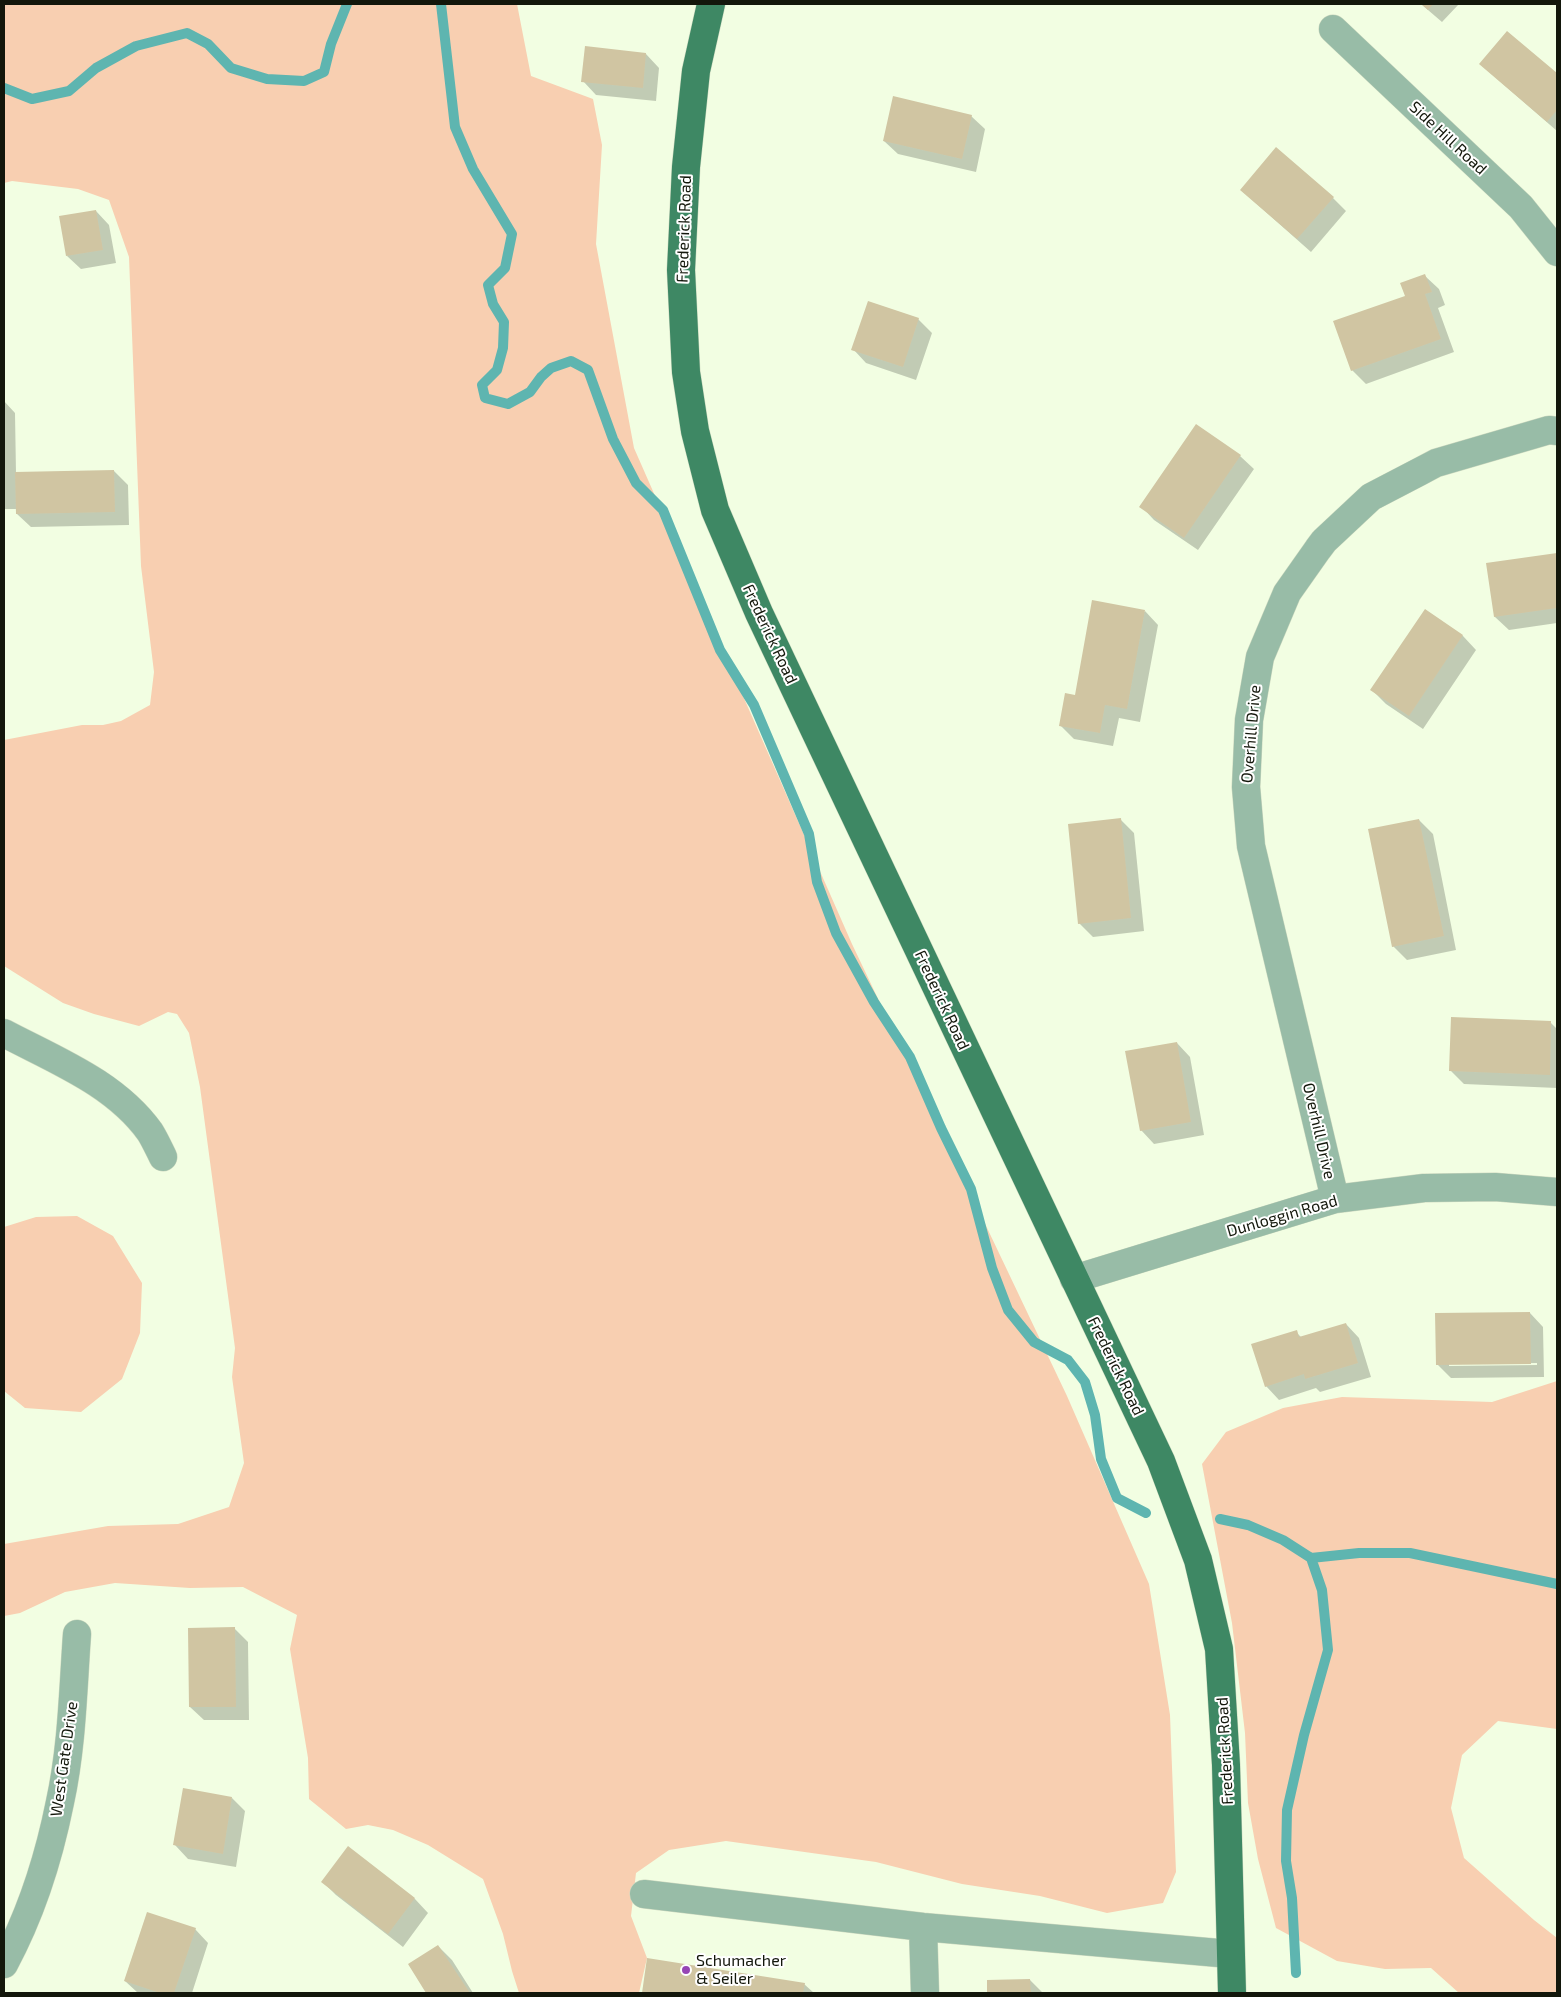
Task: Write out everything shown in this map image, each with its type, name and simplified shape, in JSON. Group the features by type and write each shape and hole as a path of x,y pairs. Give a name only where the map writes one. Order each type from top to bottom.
{"main road":[{"name":"Frederick Road","path":"711,4 696,71 686,167 681,270 686,372 695,431 715,510 759,613 1161,1461 1198,1560 1219,1649 1226,1765 1232,1993"}],"street":[{"name":"Side Hill Road","path":"1333,29 1521,207 1557,252"},
{"name":"Overhill Drive","path":"1335,1199 1252,846 1246,778 1249,720 1260,657 1287,593 1324,541 1371,496 1436,463 1548,430 1557,430"},
{"path":"4,1032 100,1084 134,1114 150,1133 163,1156"},
{"name":"Dunloggin Road","path":"1074,1279 1335,1199 1424,1188 1495,1187 1557,1192"},
{"name":"West Gate Drive","path":"4,1964 17,1939 43,1868 60,1801 70,1733 77,1634"},
{"path":"644,1894 923,1927 1230,1954"},
{"path":"923,1927 925,1993"}],"shaded area":[{"path":"4,4 517,4 531,76 593,99 602,145 596,244 634,448 852,944 1067,1396 1149,1584 1170,1715 1176,1872 1163,1903 1107,1913 1040,1896 962,1884 876,1862 726,1841 669,1850 636,1873 631,1916 647,1958 639,1993 519,1993 503,1934 483,1879 428,1845 393,1830 368,1825 346,1829 309,1799 308,1758 290,1649 297,1615 243,1587 190,1588 115,1583 65,1592 20,1613 4,1616 4,1544 108,1526 178,1524 229,1507 244,1463 232,1377 235,1348 200,1087 189,1033 177,1014 168,1012 139,1026 94,1014 63,1003 4,966 4,740 82,725 103,725 121,721 150,705 154,672 141,566 129,257 109,200 78,189 12,181 4,183"},
{"path":"77,1216 113,1236 142,1283 140,1333 122,1379 81,1412 25,1408 4,1391 4,1227 36,1217"},
{"path":"1557,1381 1557,1729 1498,1721 1462,1755 1451,1808 1464,1858 1557,1938 1557,1993 1459,1993 1431,1968 1385,1969 1337,1961 1276,1928 1258,1859 1248,1803 1245,1733 1232,1623 1202,1464 1226,1432 1283,1408 1342,1397 1492,1402"}],"building":[{"path":"1421,4 1433,4 1428,10"},
{"path":"1507,31 1557,73 1557,110 1547,122 1479,64"},
{"path":"585,46 646,53 643,88 581,82"},
{"path":"893,96 972,115 962,159 883,141"},
{"path":"1276,147 1334,197 1297,239 1240,190"},
{"path":"96,210 103,250 66,256 59,216"},
{"path":"1425,274 1432,292 1425,294 1441,339 1351,371 1333,321 1405,296 1400,283"},
{"path":"868,301 919,318 903,367 851,350"},
{"path":"1196,424 1241,455 1184,538 1139,507"},
{"path":"114,470 115,512 16,514 15,472"},
{"path":"1557,553 1557,608 1494,617 1486,563"},
{"path":"1092,600 1145,610 1127,709 1105,705 1100,733 1059,726 1065,693 1075,695"},
{"path":"1425,609 1463,635 1409,716 1370,690"},
{"path":"1121,818 1131,918 1078,924 1068,824"},
{"path":"1419,819 1444,936 1392,947 1368,829"},
{"path":"1451,1017 1551,1021 1550,1075 1449,1071"},
{"path":"1177,1042 1191,1122 1140,1131 1125,1051"},
{"path":"1530,1312 1531,1364 1436,1365 1435,1313"},
{"path":"1346,1323 1358,1363 1305,1379 1304,1374 1265,1387 1251,1344 1297,1330 1299,1337"},
{"path":"235,1627 236,1707 189,1707 188,1628"},
{"path":"183,1788 232,1797 223,1854 173,1845"},
{"path":"348,1846 415,1898 388,1934 321,1882"},
{"path":"147,1912 196,1928 174,1993 160,1993 124,1981"},
{"path":"438,1945 470,1993 426,1993 408,1964"},
{"name":"Schumacher & Seiler","path":"647,1958 805,1983 803,1993 642,1993"},
{"path":"1030,1979 1031,1993 987,1993 987,1980"}],"waterway":[{"path":"4,88 32,99 69,91 96,68 136,46 187,33 208,44 231,68 267,79 304,81 324,72 331,44 347,4"},
{"path":"441,4 455,127 473,169 512,234 505,268 488,285 493,304 504,322 503,348 497,370 482,385 485,398 508,404 530,392 541,377 551,368 571,361 588,370 613,439 636,483 663,510 720,650 754,705 809,834 817,882 836,933 874,1002 910,1057 941,1128 971,1189 992,1268 1008,1310 1034,1342 1068,1360 1085,1382 1095,1415 1101,1459 1117,1498 1146,1513"},
{"path":"1220,1519 1248,1525 1283,1540 1311,1558 1322,1590 1328,1650 1304,1735 1287,1810 1286,1861 1292,1898 1296,1973"},
{"path":"1311,1558 1359,1553 1410,1553 1557,1584"}],"place":[{"name":"Schumacher & Seiler","path":"686,1970"}]}
